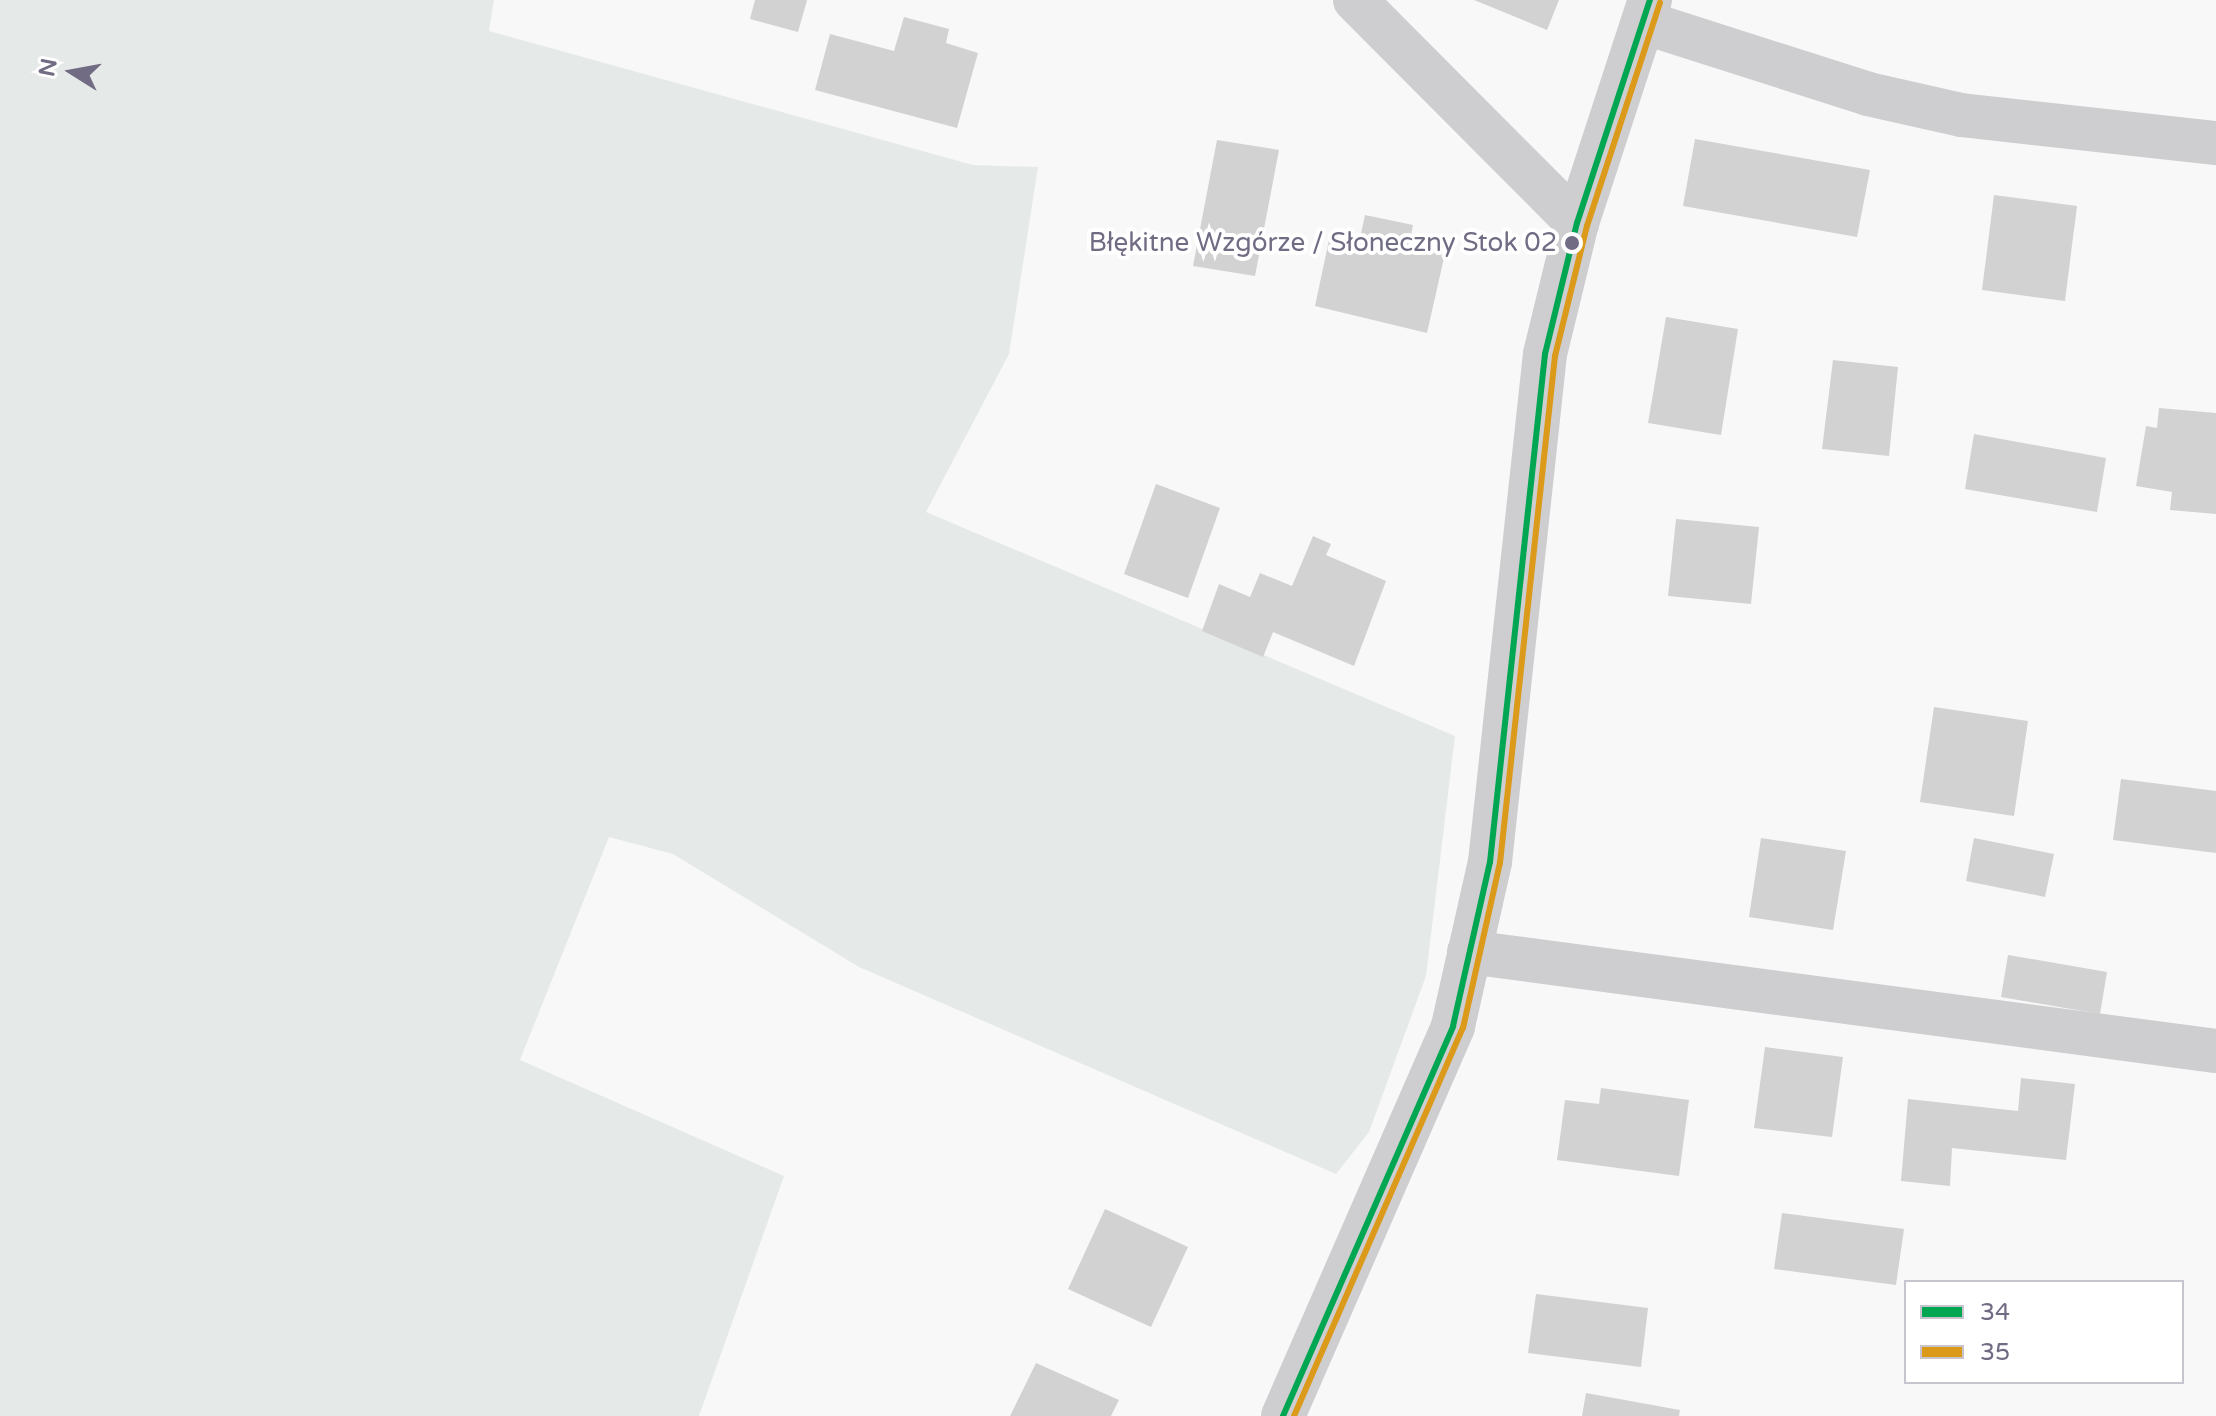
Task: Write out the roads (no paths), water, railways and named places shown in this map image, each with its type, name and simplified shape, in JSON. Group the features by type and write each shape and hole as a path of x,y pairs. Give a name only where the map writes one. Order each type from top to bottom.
{"street":[{"path":"1355,0 1577,223"},
{"path":"1283,1416 1414,1123 1453,1026 1490,862 1528,469 1577,223 1646,11 1868,94 1961,115 2216,143"},
{"path":"1469,952 2216,1051"}],"place":[{"name":"Błękitne Wzgórze / Słoneczny Stok 02","path":"1572,243"}]}
